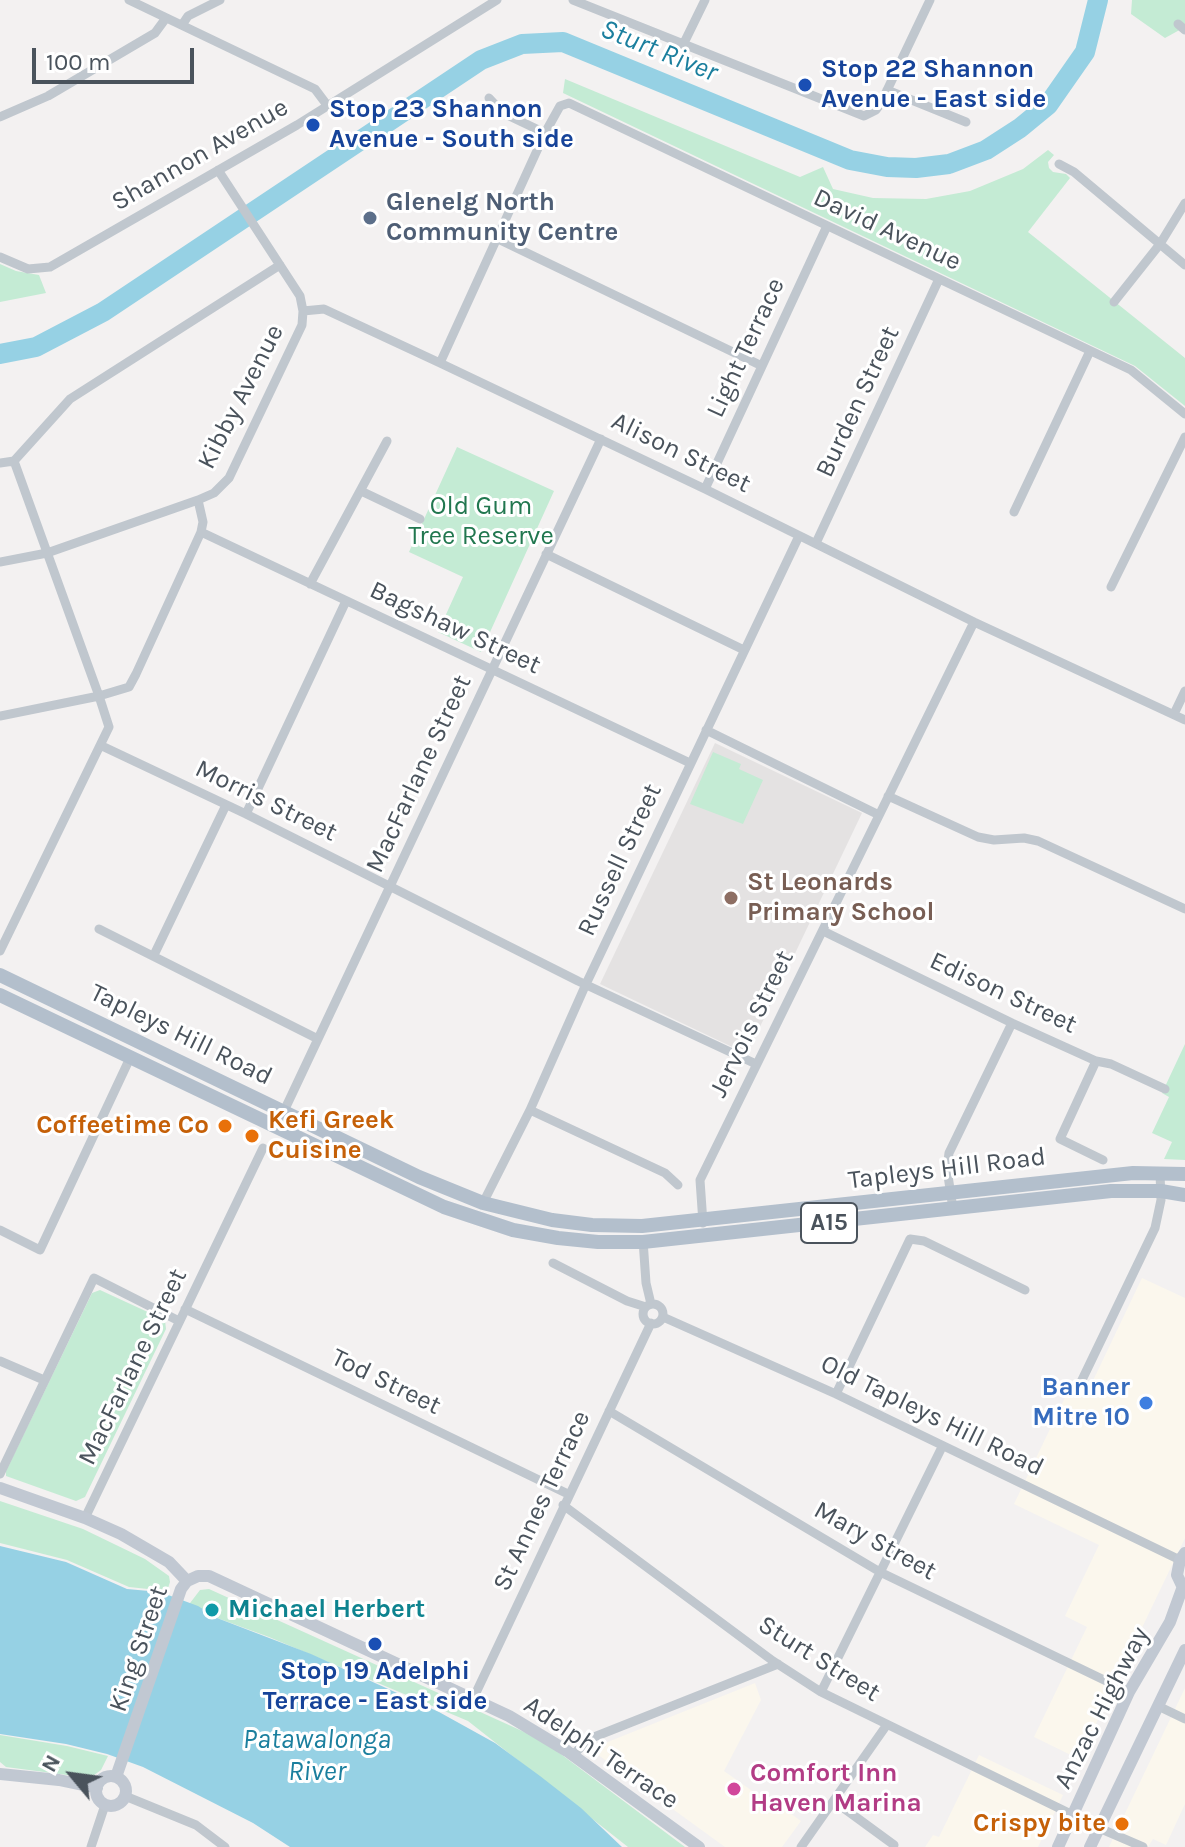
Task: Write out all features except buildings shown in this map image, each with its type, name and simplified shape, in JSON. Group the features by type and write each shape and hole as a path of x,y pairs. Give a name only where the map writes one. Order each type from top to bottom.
{"main road":[{"name":"Tapleys Hill Road","path":"0,975 419,1177 483,1203 552,1220 642,1226 1079,1178 1185,1174"},
{"name":"Tapleys Hill Road","path":"0,995 414,1194 513,1230 558,1238 643,1242 1111,1191 1161,1191 1185,1195"}],"street":[{"path":"129,0 315,89 327,105"},
{"path":"182,25 188,16 220,0"},
{"path":"573,0 864,116 876,110 930,0"},
{"path":"683,45 705,0"},
{"name":"Shannon Avenue","path":"0,257 28,269 50,267 327,105 493,1"},
{"path":"0,117 48,96 155,33 166,18"},
{"path":"887,90 966,122"},
{"path":"440,363 545,133 503,113 489,98"},
{"name":"David Avenue","path":"545,133 560,106 569,103 576,105 1131,370 1185,414"},
{"path":"1059,164 1074,172 1185,265"},
{"path":"218,170 300,296 303,311"},
{"path":"1114,302 1160,244 1185,203"},
{"name":"Light Terrace","path":"705,489 827,226"},
{"path":"498,239 762,366"},
{"path":"0,463 14,461 70,399 280,265"},
{"name":"Burden Street","path":"816,543 939,279"},
{"name":"Alison Street","path":"303,311 324,309 705,489 974,622 1185,720"},
{"name":"Kibby Avenue","path":"201,532 203,522 198,500 214,493 229,478 302,325 303,311"},
{"path":"1014,512 1090,351"},
{"path":"1111,587 1185,437"},
{"name":"MacFarlane Street","path":"276,1128 601,439"},
{"path":"310,584 387,441"},
{"path":"0,951 109,727 14,461"},
{"path":"361,491 420,519"},
{"path":"0,562 47,553 198,500"},
{"path":"0,716 129,687 201,532"},
{"name":"Bagshaw Street","path":"201,532 690,763"},
{"name":"Russell Street","path":"483,1203 530,1110 586,984 799,536"},
{"path":"546,554 744,650"},
{"path":"246,814 346,601"},
{"name":"Jervois Street","path":"704,1236 700,1180 974,622"},
{"path":"1174,714 1185,691"},
{"path":"706,730 879,815"},
{"name":"Morris Street","path":"102,746 756,1064"},
{"path":"888,796 978,837 1038,841 1185,909"},
{"path":"154,955 226,805"},
{"path":"99,929 318,1039"},
{"name":"Edison Street","path":"823,931 1012,1023 1165,1089"},
{"path":"953,1209 947,1169 949,1153 1012,1023"},
{"path":"0,1230 40,1250 130,1058"},
{"path":"1096,1061 1060,1139 1103,1160"},
{"path":"530,1110 665,1173 678,1185"},
{"name":"MacFarlane Street","path":"85,1518 263,1148"},
{"path":"1081,1382 1155,1228 1161,1191 1160,1173"},
{"path":"553,1263 627,1301 648,1306 661,1307 663,1317 660,1321 651,1323 644,1318 648,1306 642,1226"},
{"path":"836,1394 910,1239 924,1241 1025,1290"},
{"path":"0,1474 94,1278 179,1321"},
{"name":"Tod Street","path":"185,1309 568,1494"},
{"name":"Old Tapleys Hill Road","path":"663,1317 836,1394 942,1447 1182,1557"},
{"name":"St Annes Terrace","path":"473,1699 651,1323"},
{"path":"0,1361 44,1380"},
{"name":"Mary Street","path":"609,1411 880,1572 1129,1692"},
{"path":"821,1692 942,1447"},
{"path":"0,1488 85,1518 148,1549 169,1562 187,1581"},
{"name":"Sturt Street","path":"563,1505 778,1664 821,1692 1073,1815"},
{"path":"1182,1557 1177,1575 1183,1590"},
{"name":"Adelphi Terrace","path":"187,1581 198,1576 209,1576 528,1726 699,1847"},
{"name":"King Street","path":"118,1773 179,1595 187,1581"},
{"name":"Anzac Highway","path":"1058,1847 1129,1692 1170,1622 1183,1590"},
{"name":"Anzac Highway","path":"1090,1847 1185,1650"},
{"path":"573,1755 589,1739 778,1664"},
{"path":"1158,1706 1185,1719"},
{"path":"801,1847 886,1726"},
{"path":"118,1773 125,1785 125,1796 114,1806 105,1805 98,1798 97,1788 102,1779 118,1773"},
{"path":"0,1774 59,1780 97,1788"},
{"path":"125,1796 196,1825 225,1847"},
{"path":"834,1801 894,1845"},
{"path":"91,1847 105,1805"},
{"path":"1099,1828 1143,1847"}],"shaded area":[{"name":"St Leonards Primary School","path":"715,743 862,813 747,1054 600,984"},
{"path":"1142,1278 1185,1298 1185,1538 1079,1759 1034,1737 1087,1627 1065,1616 1099,1545 1014,1504 1073,1381 1089,1389"},
{"path":"755,1683 761,1700 724,1771 758,1795 761,1792 801,1821 782,1847 725,1847 590,1749"},
{"path":"1185,1688 1185,1804 1166,1845 1153,1839 1148,1847 1109,1847"},
{"path":"979,1755 1063,1795 1038,1847 925,1847 933,1835 939,1837"}],"green space":[{"path":"1132,0 1185,0 1185,27 1165,38 1131,14"},
{"path":"565,79 800,177 823,167 833,189 873,198 926,199 970,191 1023,169 1048,150 1054,155 1048,162 1049,168 1070,178 1028,232 1185,358 1185,406 1135,366 563,93"},
{"path":"0,264 39,275 46,293 0,302"},
{"name":"Old Gum Tree Reserve","path":"457,447 554,491 481,652 438,632 463,577 409,552"},
{"path":"713,752 741,764 739,769 763,780 743,824 690,804"},
{"path":"1185,1044 1185,1160 1164,1159 1172,1142 1152,1133 1169,1097 1162,1093"},
{"path":"100,1290 165,1320 166,1329 85,1497 76,1501 6,1476 6,1471 92,1293"},
{"path":"0,1501 83,1529 145,1559 169,1576 167,1591 129,1587 67,1560 0,1543"},
{"path":"209,1589 542,1740 685,1847 628,1847 468,1721 269,1637 187,1607 200,1590"},
{"path":"0,1735 108,1756 101,1770 90,1778 6,1767 0,1762"}],"water":[{"name":"Patawalonga River","path":"0,1546 66,1562 127,1589 160,1592 198,1606 217,1618 311,1654 439,1712 495,1743 540,1776 581,1808 622,1847 290,1847 253,1823 143,1767 66,1744 0,1734"}],"waterway":[{"name":"Sturt River","path":"0,354 36,347 103,312 481,60 522,44 563,42 850,160 887,167 916,168 949,164 986,150 1048,105 1085,52 1098,0"}],"place":[{"name":"Stop 22 Shannon Avenue - East side","path":"805,85"},
{"name":"Stop 23 Shannon Avenue - South side","path":"313,125"},
{"name":"Glenelg North Community Centre","path":"370,218"},
{"name":"St Leonards Primary School","path":"731,898"},
{"name":"Coffeetime Co","path":"225,1126"},
{"name":"Kefi Greek Cuisine","path":"252,1136"},
{"name":"Banner Mitre 10","path":"1146,1403"},
{"name":"Michael Herbert","path":"212,1610"},
{"name":"Stop 19 Adelphi Terrace - East side","path":"375,1644"},
{"name":"Comfort Inn Haven Marina","path":"734,1789"},
{"name":"Crispy bite","path":"1122,1824"}]}
